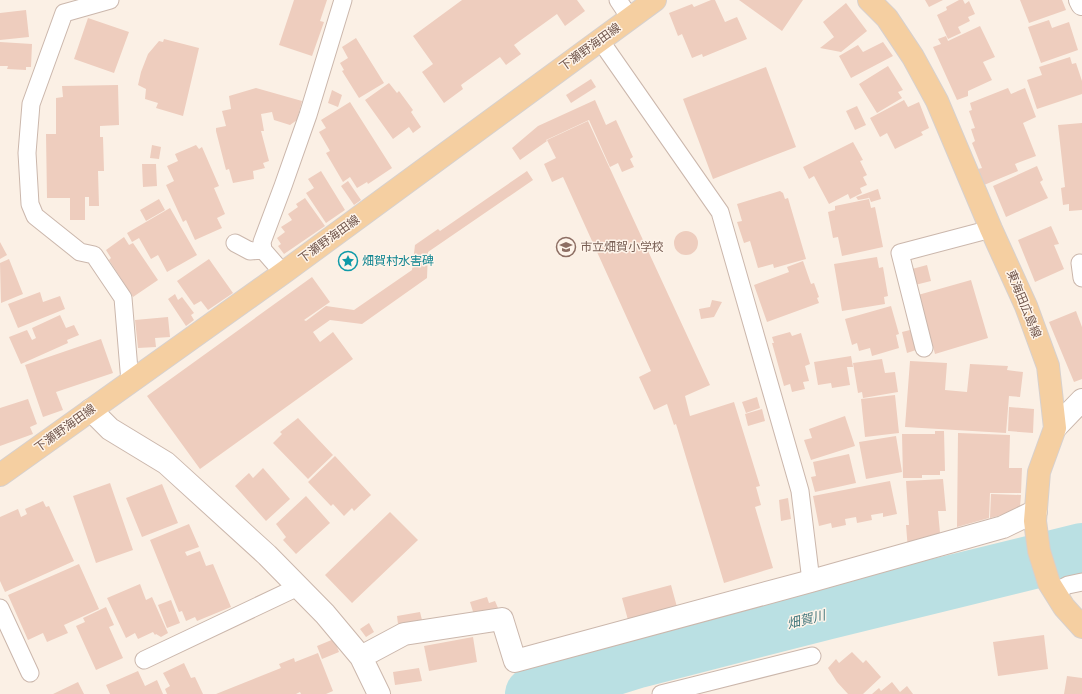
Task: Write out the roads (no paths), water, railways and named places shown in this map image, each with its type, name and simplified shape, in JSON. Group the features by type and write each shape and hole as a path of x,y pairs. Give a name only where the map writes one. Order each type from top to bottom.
{"main road":[{"name":"下瀬野海田線","path":"0,476 283,273 655,0"},
{"name":"東海田広島線","path":"868,0 887,18 913,57 937,101 991,229 1026,306 1048,366 1055,428 1039,472 1035,516 1039,551 1051,587 1064,607 1082,626"}],"street":[{"path":"1080,0 1082,4"},
{"path":"1055,428 1082,400"},
{"path":"91,410 110,429 166,462 267,555 325,614 361,658 378,692"},
{"path":"361,658 404,634 502,619 515,661 811,581 1003,527 1035,516"}],"lane":[{"path":"110,0 64,14 31,104 27,153 30,204 35,216 80,252 94,255 123,298 130,382"},
{"path":"283,273 263,250 262,242 308,116 343,0"},
{"path":"618,0 630,18"},
{"path":"600,40 720,212 800,491 811,581"},
{"path":"924,348 900,253 991,229"},
{"path":"235,243 250,251 263,250"},
{"path":"1051,587 1082,582"},
{"path":"144,660 298,587"},
{"path":"0,608 30,673"},
{"path":"661,694 812,656"}],"waterway":[{"name":"畑賀川","path":"532,694 638,661 825,613 1082,550"}],"place":[{"name":"市立畑賀小学校","path":"566,247"},
{"name":"畑賀村水害碑","path":"348,261"}]}
